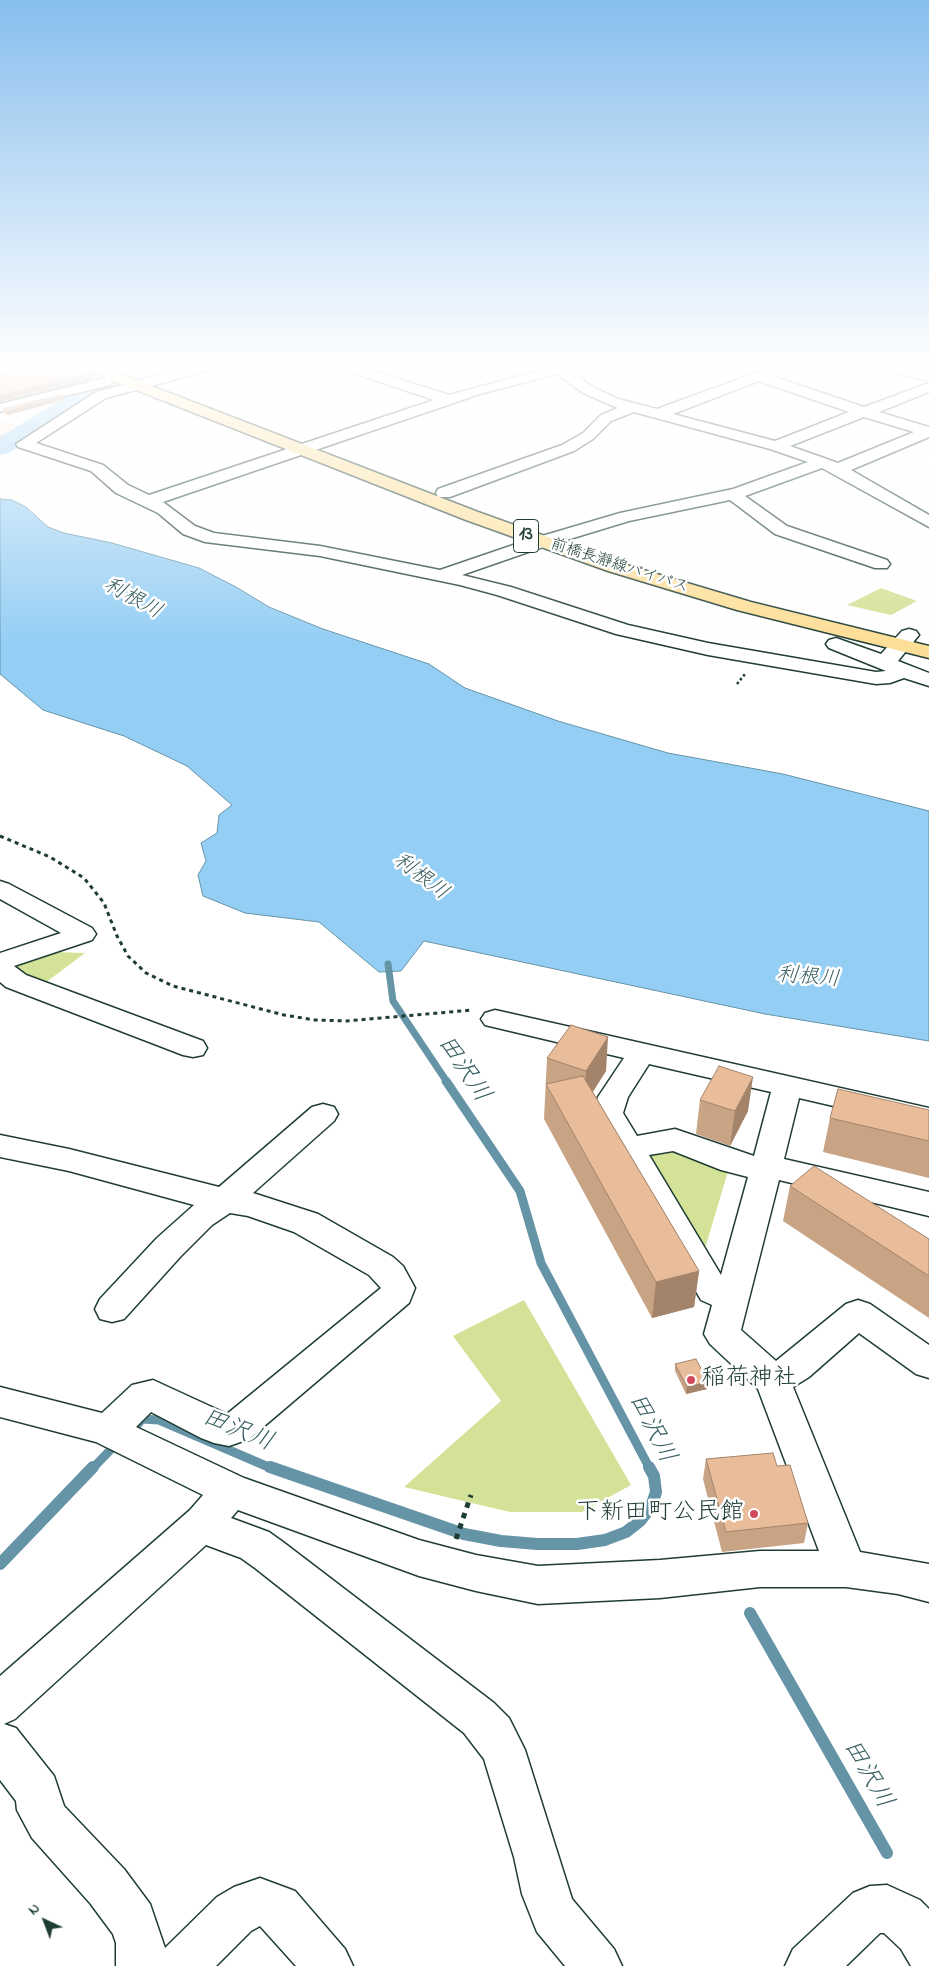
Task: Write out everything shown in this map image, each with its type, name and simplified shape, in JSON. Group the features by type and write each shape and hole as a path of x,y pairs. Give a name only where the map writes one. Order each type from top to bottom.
{"main road":[{"name":"前橋長瀞線バイパス","path":"339,460 541,542 686,590 904,640 929,640"},
{"name":"前橋長瀞線バイパス","path":"345,460 444,493 561,536 709,584 904,640 929,652"}],"street":[{"path":"70,460 97,468 122,489 164,509 183,527 205,536 320,551 442,576 504,592 623,630 708,650 876,678 890,677 902,670"},
{"path":"149,501 274,460"},
{"path":"444,493 536,460"},
{"path":"814,460 831,466 925,516"},
{"path":"442,576 561,536 632,516 732,494 849,460"},
{"path":"732,494 781,530 881,564"},
{"path":"883,662 904,640"},
{"path":"836,644 929,680"},
{"path":"0,889 83,934 0,962"},
{"path":"0,968 16,981 193,1048"},
{"path":"495,1019 929,1118"},
{"path":"642,1052 613,1097 608,1113 713,1291 732,1298"},
{"path":"788,1085 722,1334 773,1381 846,1569"},
{"path":"112,1309 169,1247 200,1217 226,1199 323,1114"},
{"path":"628,1148 674,1140 732,1162 752,1167 765,1166 929,1204"},
{"path":"2,1148 69,1160 285,1215 332,1237 386,1271 398,1288 397,1294 247,1421 236,1428 229,1430 214,1427 152,1395 145,1396 135,1403 108,1431"},
{"path":"807,1176 880,1224"},
{"path":"773,1381 796,1367 858,1314 929,1364"},
{"path":"0,1402 108,1431 231,1490 419,1558 476,1573 538,1585 660,1579 760,1569 846,1569 929,1583"},
{"path":"0,1704 204,1522 231,1490"},
{"path":"204,1522 221,1533 255,1545 269,1555 479,1718 494,1733 503,1750 554,1915 597,1966"},
{"path":"0,1744 38,1792 40,1810 48,1822 108,1886 133,1921 140,1943 141,1966"},
{"path":"181,1966 234,1914 251,1904 260,1902 278,1908 328,1966"},
{"path":"810,1966 870,1910 887,1909 903,1917 918,1932 929,1950"}],"path":[{"path":"0,836 50,857 84,878 98,893 104,903 117,936 128,956 146,973 158,980 188,990 300,1019 346,1021 455,1011"},
{"path":"453,1546 471,1495"}],"green space":[{"path":"881,588 917,601 891,615 847,605"},
{"path":"56,952 85,953 45,983 12,967"},
{"path":"676,1146 729,1168 703,1255 640,1152"},
{"path":"524,1300 631,1485 582,1512 510,1512 404,1487 501,1401 453,1336"}],"water":[{"name":"利根川","path":"0,499 12,500 26,507 48,527 64,533 112,543 199,568 269,607 323,629 429,664 465,688 558,721 668,753 783,774 929,811 929,1041 765,1014 424,941 401,971 379,972 319,922 245,913 203,896 198,875 206,861 201,843 217,833 219,815 232,805 187,766 124,736 43,710 0,674"}],"building":[{"path":"571,1025 608,1037 586,1071 547,1058"},
{"path":"719,1066 753,1077 735,1111 700,1100"},
{"path":"583,1076 699,1271 656,1282 546,1084"},
{"path":"838,1089 929,1110 929,1141 830,1118"},
{"path":"814,1166 929,1239 929,1276 790,1186"},
{"path":"696,1359 708,1382 687,1387 675,1364"},
{"name":"下新田町公民館","path":"773,1453 777,1466 790,1465 808,1523 726,1532 706,1459"}],"waterway":[{"name":"田沢川","path":"388,964 393,1001 447,1082"},
{"name":"田沢川","path":"446,1081 520,1191 541,1263 650,1469"},
{"name":"田沢川","path":"138,1424 142,1419 159,1420 273,1469"},
{"name":"田沢川","path":"92,1469 117,1443"},
{"name":"田沢川","path":"0,1564 93,1467"},
{"name":"田沢川","path":"270,1467 464,1534 501,1541 537,1544 577,1544 605,1540 626,1532 640,1521 651,1507 656,1492 654,1476 649,1467"},
{"name":"田沢川","path":"750,1613 887,1853"}],"place":[{"name":"稲荷神社","path":"691,1380"},
{"name":"下新田町公民館","path":"754,1514"}]}
